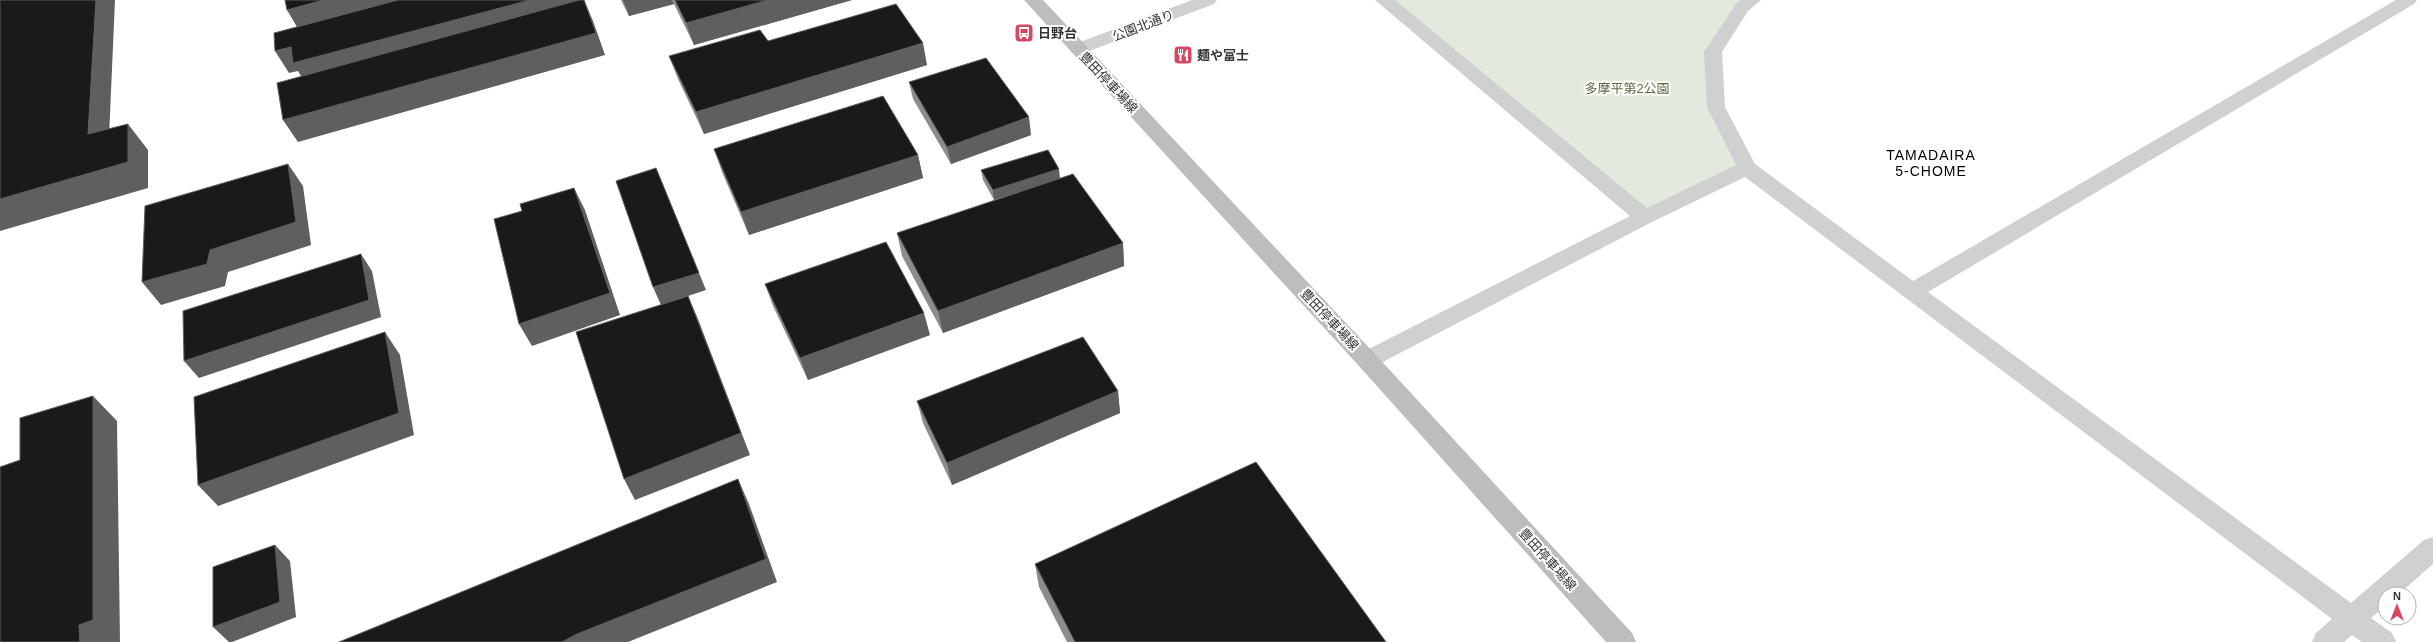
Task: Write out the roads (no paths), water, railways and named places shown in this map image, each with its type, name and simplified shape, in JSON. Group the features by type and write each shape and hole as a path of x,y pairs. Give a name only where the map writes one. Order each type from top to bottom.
{"main road":[{"name":"豊田停車場線","path":"1033,0 1367,360 1623,642"}],"street":[{"name":"公園北通り","path":"1078,49 1208,0"},
{"path":"1384,0 1645,217"},
{"path":"1752,0 1742,8 1713,52 1716,107 1747,168 1911,292 2383,642"},
{"path":"1911,292 2408,0"},
{"path":"1367,360 1645,217 1747,168"},
{"path":"2325,642 2433,548"}],"place":[{"name":"日野台","path":"1024,33"},
{"name":"麺や富士","path":"1183,55"}],"district":[{"name":"TAMADAIRA 5-CHOME","path":"1931,164"}],"park label":[{"name":"多摩平第2公園","path":"1627,88"}]}
